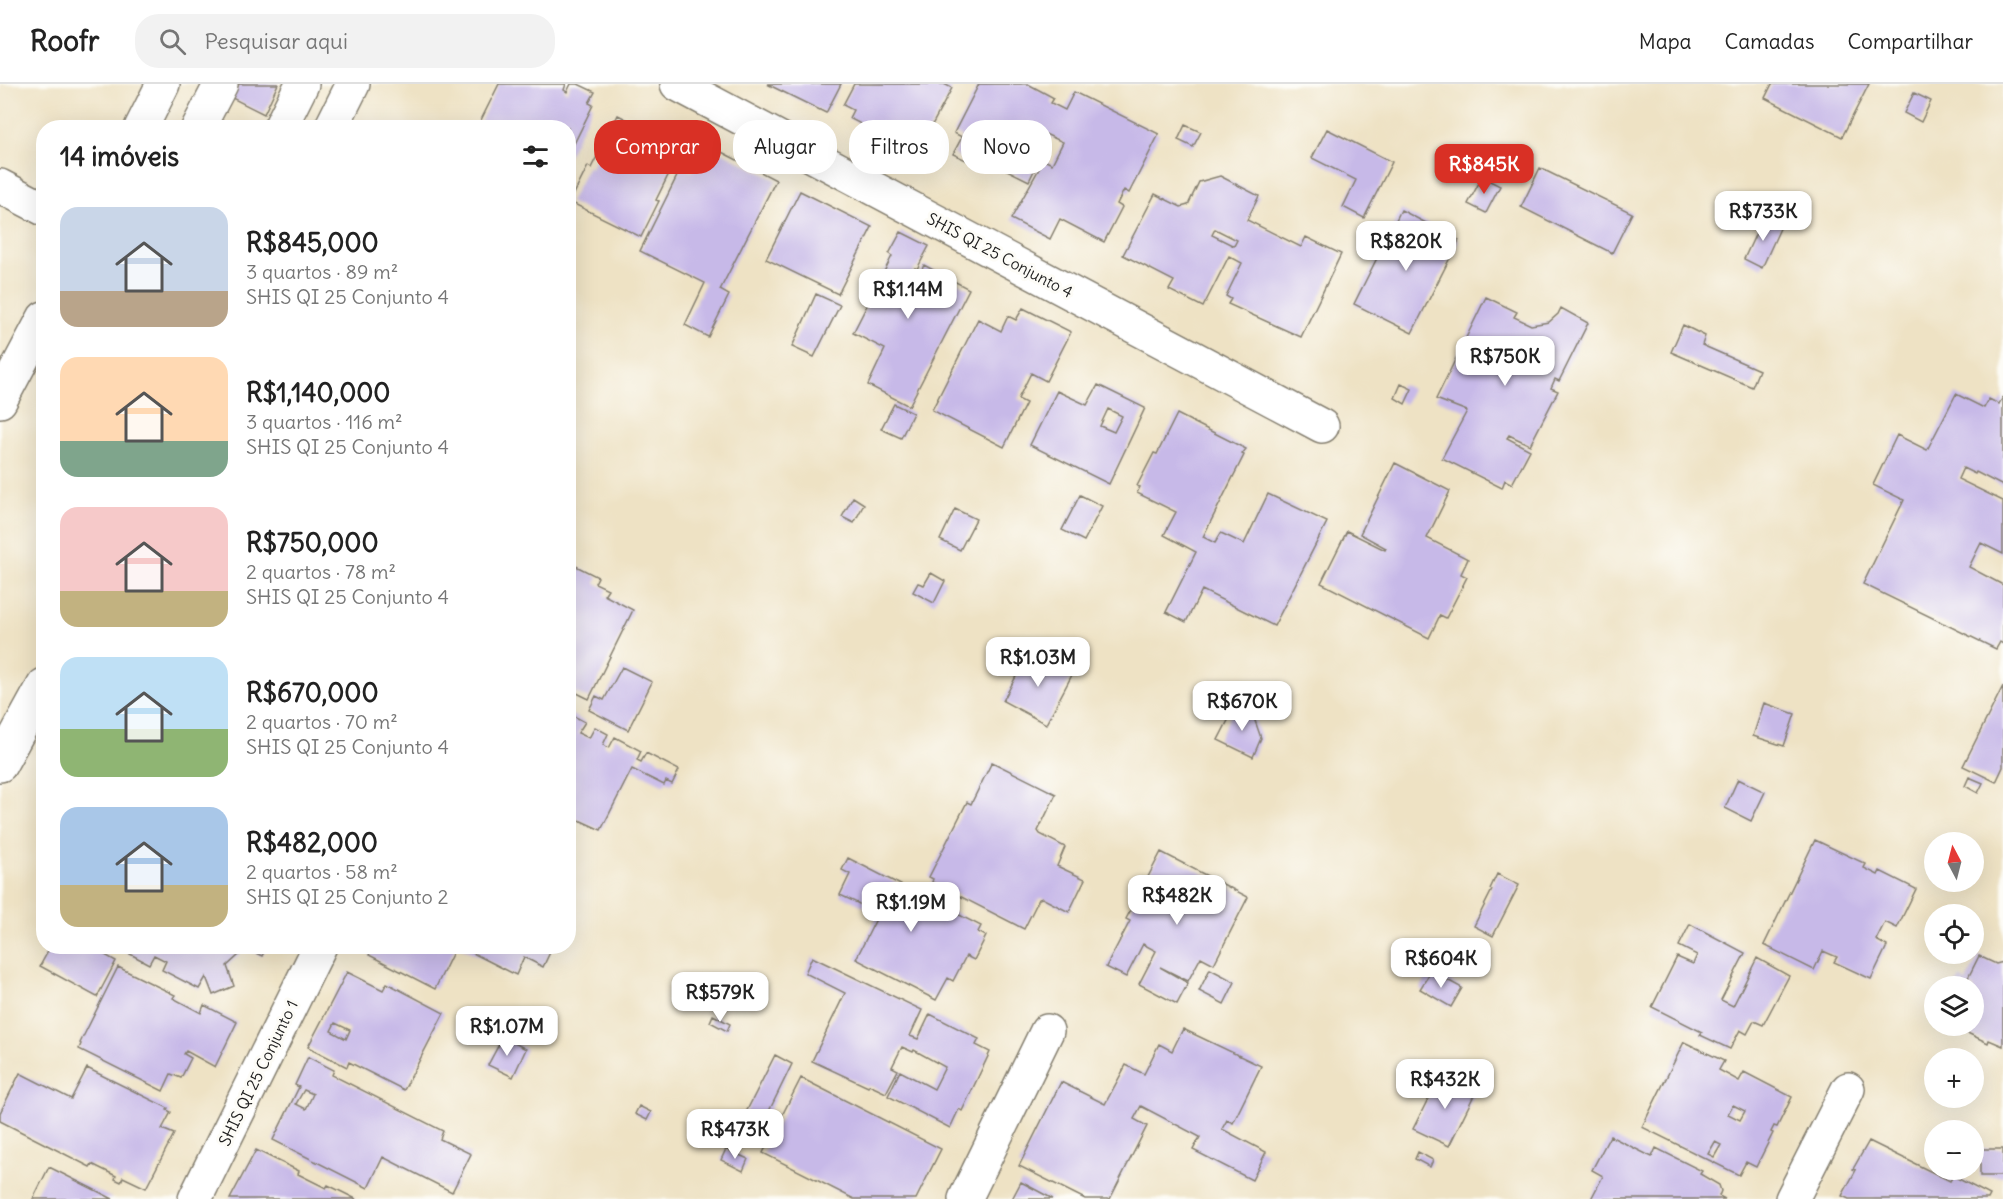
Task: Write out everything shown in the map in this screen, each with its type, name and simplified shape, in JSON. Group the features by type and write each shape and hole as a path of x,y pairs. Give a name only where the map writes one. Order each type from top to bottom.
{"street":[{"path":"145,120 163,84"},
{"path":"202,120 221,84"},
{"path":"284,120 302,84"},
{"path":"335,120 353,84"},
{"name":"SHIS QI 25 Conjunto 4","path":"677,84 1322,426"},
{"path":"0,186 36,205"},
{"path":"6,390 36,333"},
{"path":"6,390 36,351"},
{"path":"0,765 36,700"},
{"name":"SHIS QI 25 Conjunto 1","path":"195,1199 316,954"},
{"path":"965,1199 1047,1031"},
{"path":"1792,1199 1848,1089"}],"building":[{"path":"239,84 278,84 264,114 232,98"},
{"path":"499,84 566,84 564,90 567,92 571,84 578,84 595,92 589,103 593,105 576,140 576,120 481,120"},
{"path":"767,84 841,84 826,113"},
{"path":"854,84 944,84 952,88 935,120 853,120 849,118 853,110 843,105"},
{"path":"979,84 1028,84 1054,98 1051,103 1065,110 1074,92 1159,134 1129,193 1124,190 1117,204 1122,207 1104,242 1060,219 1050,239 1011,219 1036,174 1052,174 1052,164 1063,142 1052,137 1052,120 961,120 961,136 954,133"},
{"path":"1772,84 1869,84 1842,137 1765,98"},
{"path":"1914,93 1931,101 1921,122 1904,113"},
{"path":"618,115 628,120 615,120"},
{"path":"1185,125 1201,132 1193,147 1178,140"},
{"path":"1327,129 1392,162 1364,218 1343,207 1356,180 1312,158"},
{"path":"961,139 961,158 953,154"},
{"path":"721,152 733,158 733,174 764,174 776,180 720,290 729,295 708,337 685,325 705,283 640,251 678,174 721,174"},
{"path":"594,162 594,174 669,174 656,200 659,201 641,237 576,205 576,190 588,166 591,168"},
{"path":"1540,168 1632,213 1612,253 1521,207"},
{"path":"1015,174 1032,174 1029,181"},
{"path":"1220,176 1259,196 1247,220 1301,247 1306,237 1341,254 1301,337 1228,304 1231,299 1226,296 1242,263 1229,256 1203,307 1169,290 1174,281 1123,255 1155,194 1181,207 1188,205 1199,182","holes":["1215,229 1237,240 1234,246 1212,235"]},
{"path":"1482,177 1500,186 1486,213 1468,204"},
{"path":"800,191 872,227 838,294 766,259"},
{"path":"1401,210 1459,240 1412,333 1354,304"},
{"path":"1764,216 1782,224 1762,268 1744,259"},
{"path":"901,232 929,246 898,300 906,304 924,265 969,289 909,406 868,385 885,349 853,333 892,256 889,254"},
{"path":"816,294 840,305 814,357 792,347"},
{"path":"1486,297 1517,312 1514,317 1531,325 1549,322 1561,308 1588,323 1559,381 1555,379 1551,388 1558,391 1530,445 1509,435 1507,438 1530,450 1512,484 1505,480 1502,488 1442,458 1467,411 1436,399"},
{"path":"1023,308 1071,332 1046,381 1031,373 1018,399 1026,403 1004,447 932,410 978,319 1001,331 1008,316 1016,320"},
{"path":"1683,325 1705,336 1702,345 1759,370 1752,387 1671,352"},
{"path":"1401,384 1412,389 1405,404 1395,398"},
{"path":"1098,385 1145,408 1109,484 1030,445 1057,391 1087,405","holes":["1108,409 1122,416 1114,432 1100,426"]},
{"path":"1956,394 1984,408 1989,399 1999,404 2003,397 2003,486 1963,468 1958,479 2003,501 2003,554 1981,543 1969,567 2003,585 2003,644 2000,642 1996,649 1863,584 1904,500 1873,485 1897,435 1927,450"},
{"path":"894,404 913,413 901,438 881,429"},
{"path":"1177,414 1246,449 1203,537 1215,543 1221,533 1244,544 1268,494 1327,522 1274,626 1202,590 1186,622 1166,612 1196,552 1164,535 1176,512 1137,493 1140,487 1137,486 1154,453 1157,454"},
{"path":"1395,463 1450,491 1427,538 1468,559 1461,574 1467,577 1446,618 1440,615 1429,638 1321,583 1347,531 1385,550 1386,548 1360,534"},
{"path":"1080,495 1102,506 1084,541 1062,530"},
{"path":"853,497 864,504 854,523 842,517"},
{"path":"955,509 976,519 960,550 940,540"},
{"path":"576,566 598,577 595,583 608,589 604,595 633,610 589,699 576,692"},
{"path":"931,573 945,581 934,603 913,592 918,583 924,585"},
{"path":"1029,652 1073,673 1046,724 1003,701"},
{"path":"622,667 652,682 628,730 589,710 596,696 604,700"},
{"path":"2003,686 2003,767 1996,782 1963,766"},
{"path":"1764,703 1795,714 1784,746 1753,736"},
{"path":"1235,707 1253,715 1261,738 1253,757 1218,740"},
{"path":"576,717 585,722 578,733 589,738 595,727 608,734 603,745 609,748 615,737 641,751 637,760 641,762 646,753 679,770 672,784 666,781 664,785 632,769 601,830 576,819"},
{"path":"992,762 1056,794 1038,831 1065,847 1057,866 1085,879 1069,912 1042,898 1039,899 1024,929 932,882 933,879 929,877 967,802 971,804"},
{"path":"1969,777 1983,783 1978,793 1965,786"},
{"path":"1738,779 1765,792 1751,821 1725,808"},
{"path":"1815,840 1866,864 1864,868 1878,875 1880,871 1916,889 1897,928 1885,922 1876,940 1887,946 1871,979 1834,962 1837,957 1823,951 1814,970 1764,945"},
{"path":"1161,852 1248,897 1214,964 1201,957 1188,981 1160,967 1188,983 1177,1004 1139,984 1156,951 1143,944 1126,977 1106,967 1130,921 1126,919"},
{"path":"848,858 981,926 978,932 986,936 974,960 966,956 953,981 948,978 936,1000 856,959 884,903 876,899 870,909 840,895 850,874 842,870"},
{"path":"1497,874 1519,885 1493,936 1474,926 1492,890 1490,889"},
{"path":"1690,924 1745,953 1721,1000 1733,1006 1757,958 1789,976 1763,1025 1754,1021 1747,1034 1740,1030 1730,1049 1700,1035 1702,1032 1652,1007 1677,957 1693,964 1697,955 1679,946"},
{"path":"47,954 103,954 116,961 97,997 40,966"},
{"path":"130,954 240,954 227,966 234,986 213,995 206,977 199,989 162,970 166,961 154,955 149,964"},
{"path":"370,954 452,954 435,989"},
{"path":"475,954 549,954 543,967 524,957 516,975"},
{"path":"812,957 922,1010 910,1036 918,1039 930,1014 979,1039 976,1045 990,1052 962,1111 959,1109 950,1128 888,1096 900,1071 934,1089 945,1067 914,1050 913,1052 902,1047 892,1067 898,1070 886,1093 812,1061 845,993 805,973"},
{"path":"1984,958 1996,964 2003,962 2003,1046 1989,1040 1988,1043 1974,1036 1984,1036 1984,976 1969,976 1975,964 1984,964"},
{"path":"118,967 175,995 173,998 201,1013 204,1005 237,1022 215,1067 186,1051 184,1054 191,1058 181,1078 171,1074 163,1091 79,1049"},
{"path":"1210,969 1235,982 1224,1004 1199,991"},
{"path":"1431,971 1462,988 1451,1007 1420,989"},
{"path":"347,972 383,990 387,983 444,1013 404,1090 349,1062 347,1067 308,1047","holes":["335,1023 350,1030 346,1039 331,1031"]},
{"path":"713,1015 730,1024 727,1031 710,1022"},
{"path":"1183,1029 1261,1066 1233,1123 1227,1120 1222,1129 1266,1152 1252,1180 1193,1150 1200,1137 1141,1106 1134,1119 1147,1126 1110,1199 1085,1199 1019,1166 1061,1082 1105,1104 1126,1065 1144,1074 1159,1044 1172,1051"},
{"path":"503,1037 526,1049 513,1077 488,1065"},
{"path":"1684,1042 1724,1061 1719,1070 1739,1081 1744,1072 1792,1097 1777,1127 1774,1126 1771,1132 1773,1133 1756,1167 1746,1162 1739,1175 1642,1127","holes":["1733,1105 1745,1111 1740,1120 1728,1114","1715,1142 1721,1145 1714,1157 1708,1154"]},
{"path":"775,1055 792,1064 753,1144 735,1134"},
{"path":"308,1057 334,1070 332,1075 443,1131 440,1139 471,1154 452,1192 383,1157 368,1188 273,1140 299,1087 295,1085","holes":["304,1090 313,1094 306,1109 296,1104"]},
{"path":"87,1068 168,1108 167,1110 171,1112 162,1129 174,1134 146,1188 123,1177 121,1182 115,1179 116,1176 92,1164 90,1167 0,1121 0,1113 20,1073 71,1099"},
{"path":"1441,1073 1476,1091 1449,1146 1413,1129"},
{"path":"801,1078 941,1149 916,1199 854,1199 763,1153"},
{"path":"639,1106 651,1112 647,1120 635,1114"},
{"path":"1610,1136 1652,1157 1656,1148 1702,1171 1700,1174 1719,1185 1721,1191 1719,1196 1725,1199 1591,1199 1603,1176 1592,1170"},
{"path":"1869,1141 1924,1168 1924,1180 1961,1180 1990,1195 1988,1199 1849,1199 1842,1196 1856,1170 1853,1169"},
{"path":"726,1149 748,1159 743,1171 721,1160"},
{"path":"1984,1149 2003,1149 2003,1176 1984,1176"},
{"path":"256,1150 299,1171 298,1174 326,1188 328,1185 356,1199 230,1199"},
{"path":"1418,1152 1433,1160 1430,1167 1415,1159"},
{"path":"49,1167 113,1199 33,1199"},
{"path":"1021,1182 1053,1199 1012,1199"}]}
